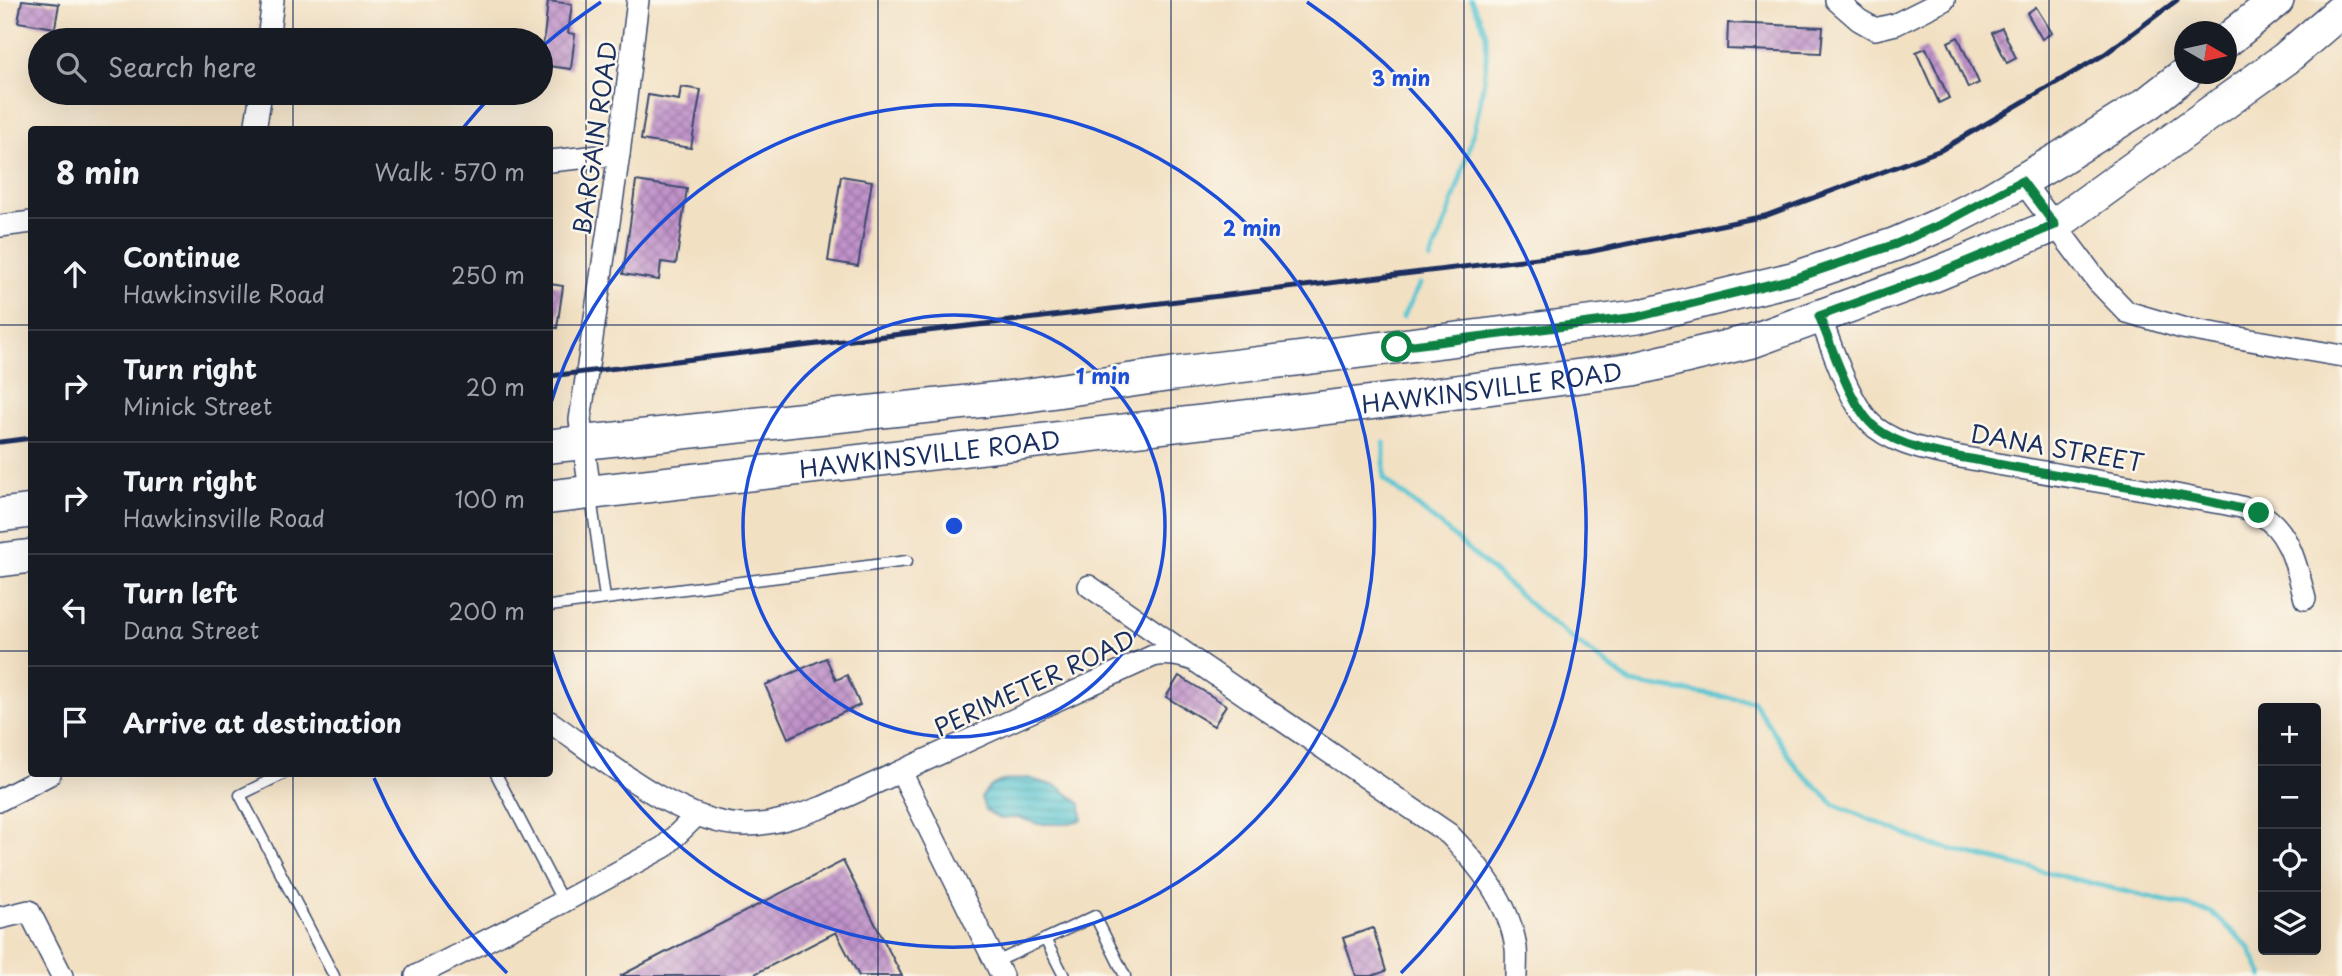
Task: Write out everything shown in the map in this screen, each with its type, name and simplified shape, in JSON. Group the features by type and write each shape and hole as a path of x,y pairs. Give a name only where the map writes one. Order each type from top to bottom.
{"main road":[{"path":"2237,33 2277,0"},
{"name":"HAWKINSVILLE ROAD","path":"553,497 1230,420 1634,369 1752,341 1934,275 2055,225 2285,59 2342,10"},
{"name":"HAWKINSVILLE ROAD","path":"553,446 1015,397 1173,374 1637,317 1796,278 1896,244 1944,223 2022,181 2148,103 2174,83"},
{"path":"0,515 28,512"},
{"path":"0,560 28,556"}],"street":[{"path":"270,28 273,0"},
{"name":"BARGAIN ROAD","path":"590,491 580,420 620,153 638,0"},
{"path":"1836,0 1859,20 1875,29 1896,24 1944,0"},
{"path":"257,126 259,105"},
{"path":"553,161 620,153"},
{"path":"2022,181 2098,282 2127,312 2182,328 2342,356"},
{"path":"0,226 28,222"},
{"name":"DANA STREET","path":"1819,316 1860,412 1876,428 1901,442 1940,453 2062,477 2171,494 2259,513 2280,532 2294,557 2305,599"},
{"path":"1089,586 1194,660"},
{"name":"PERIMETER ROAD","path":"553,724 668,803 696,816 727,823 765,824 823,807 1153,656 1167,653 1194,660 1449,834 1476,863 1506,913 1516,947 1516,976"},
{"path":"901,772 999,969"},
{"path":"0,800 44,777"},
{"path":"416,976 563,902 664,847 696,816"},
{"path":"0,918 29,911 62,976"}],"lane":[{"path":"590,491 605,598"},
{"path":"553,606 907,561"},
{"path":"277,777 240,795 334,976"},
{"path":"498,777 563,902"},
{"path":"999,969 1045,939 1095,916 1125,976"},
{"path":"1045,939 1064,976"}],"water":[{"path":"1028,778 1059,787 1081,804 1082,820 1064,824 1038,824 1017,817 1002,819 986,811 981,798 996,783"}],"building":[{"path":"22,0 59,4 55,28 18,22"},
{"path":"548,1 572,4 568,33 575,34 571,69 553,67 553,28 545,28"},
{"path":"2036,7 2052,33 2042,39 2027,13"},
{"path":"1728,23 1823,27 1821,53 1727,49"},
{"path":"2002,28 2016,58 2007,63 1992,33"},
{"path":"1958,37 1979,83 1968,88 1948,42"},
{"path":"1926,48 1949,98 1939,103 1916,52"},
{"path":"681,87 701,90 691,148 641,140 648,95 679,100"},
{"path":"841,176 872,181 858,266 828,261"},
{"path":"636,181 687,189 676,264 661,262 659,280 623,274"},
{"path":"553,284 563,286 557,328 553,327"},
{"path":"826,658 836,680 847,675 860,705 788,738 765,685"},
{"path":"1179,676 1226,705 1214,726 1166,697"},
{"path":"843,861 902,976 859,976 836,932 751,976 620,976"},
{"path":"1373,928 1386,971 1372,976 1356,976 1343,938"}],"waterway":[{"path":"1430,260 1460,180 1483,87 1486,35 1471,0"},
{"path":"1403,317 1420,284"},
{"path":"1384,443 1384,479 1443,527 1549,621 1631,683 1753,701 1797,768 1835,805 1929,844 2211,912 2249,947 2263,976"}],"railway":[{"path":"553,376 1588,252 1765,216 1941,150 2105,54 2177,0"},
{"path":"0,442 28,438"}],"route":[{"path":"1397,347 1637,317 1796,278 1896,244 1991,200 2022,181 2055,225 1934,275 1819,316 1860,412 1876,428 1901,442 1940,453 2062,477 2171,494 2259,513"}]}
